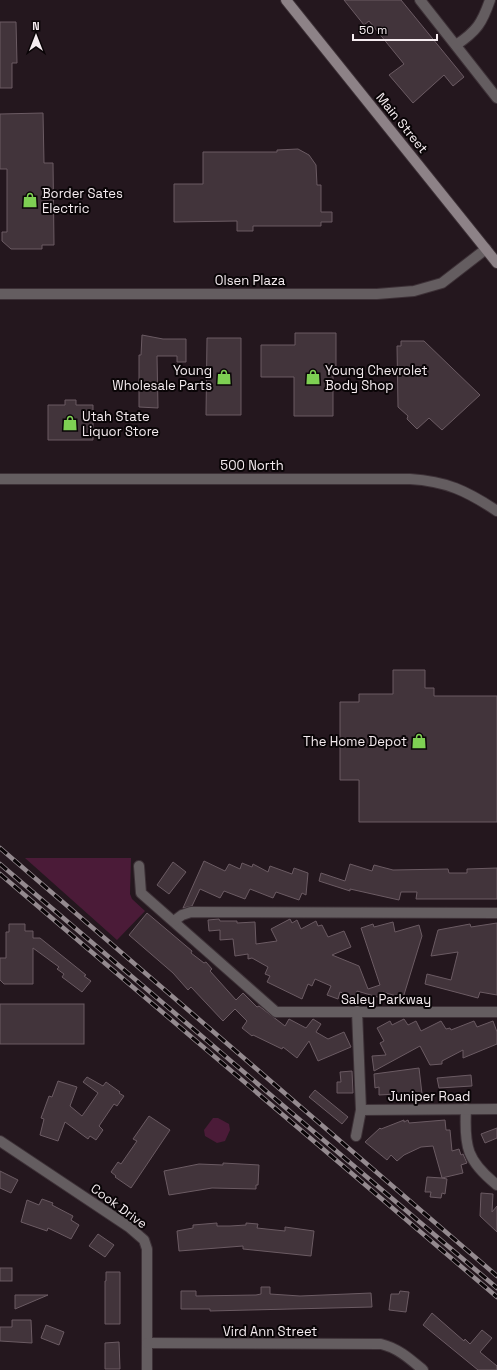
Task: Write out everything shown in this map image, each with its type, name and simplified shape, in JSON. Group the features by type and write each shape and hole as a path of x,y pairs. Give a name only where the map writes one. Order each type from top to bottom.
{"main road":[{"name":"Main Street","path":"286,0 497,262"}],"street":[{"path":"420,0 497,98"},
{"path":"456,45 468,36 482,21 490,0"},
{"name":"Olsen Plaza","path":"0,294 377,294 414,292 442,283 486,249"},
{"name":"500 North","path":"0,479 410,479 450,485 467,492 497,511"},
{"path":"139,866 141,893 174,921 182,915 191,912 497,913"},
{"name":"Saley Parkway","path":"174,921 276,1012 497,1012"},
{"path":"356,1136 361,1110 358,1011"},
{"path":"466,1109 465,1136 472,1158 480,1171 497,1185"},
{"name":"Juniper Road","path":"361,1110 497,1109"},
{"name":"Cook Drive","path":"0,1141 129,1227 144,1240 147,1249 147,1370"},
{"name":"Vird Ann Street","path":"147,1343 381,1344 392,1346 423,1370"}],"shaded area":[{"path":"25,858 131,858 130,894 132,899 145,911 117,940"},
{"path":"213,1118 218,1118 229,1124 230,1130 225,1141 217,1143 205,1136 204,1130"}],"building":[{"path":"344,0 401,0 464,77 453,86 444,75 413,103 389,75 404,64 369,21 364,25"},
{"path":"0,22 16,22 17,63 12,63 12,88 0,88"},
{"name":"Border Sates Electric","path":"43,113 44,163 53,163 54,245 42,245 42,249 11,249 2,241 2,232 7,232 7,169 0,169 0,114"},
{"path":"298,149 309,155 316,165 317,185 321,185 321,212 332,212 332,222 321,222 321,226 253,226 253,231 237,231 237,221 174,222 174,184 203,184 203,152 277,152 277,150"},
{"name":"Young Chevrolet Body Shop","path":"295,333 336,333 336,373 333,373 333,416 294,416 294,377 261,377 261,345 295,345"},
{"path":"142,335 163,339 186,339 186,362 177,362 177,356 157,356 158,408 139,407 139,355 141,355"},
{"name":"Young Wholesale Parts","path":"207,338 241,338 241,415 206,415"},
{"path":"401,341 424,341 480,395 442,430 429,418 417,429 407,419 408,416 398,407 397,346 401,346"},
{"name":"Utah State Liquor Store","path":"65,400 76,400 76,405 93,405 93,440 48,440 48,405 65,405"},
{"name":"The Home Depot","path":"393,670 425,670 425,688 434,688 434,696 497,696 497,822 359,822 359,780 340,780 340,702 359,702 359,694 393,694"},
{"path":"204,861 225,871 229,864 240,869 242,863 252,867 253,864 268,872 270,866 292,874 294,868 308,873 306,895 302,893 299,900 276,892 273,898 250,889 245,899 224,891 220,898 200,889 192,906 183,908"},
{"path":"173,862 186,872 169,894 157,885"},
{"path":"350,864 372,871 374,865 393,870 448,869 449,873 467,873 467,869 497,868 497,899 416,899 417,892 401,892 399,900 350,889 350,891 319,881 321,873 345,881"},
{"path":"147,913 192,951 191,953 204,963 206,962 212,969 210,971 236,1000 243,993 257,1007 259,1006 285,1026 289,1019 306,1028 313,1019 321,1024 316,1032 328,1039 344,1032 351,1047 318,1061 309,1041 297,1058 283,1047 282,1049 253,1035 252,1036 242,1028 247,1021 235,1009 223,1021 191,987 188,990 173,973 129,935"},
{"path":"219,919 220,921 237,921 237,923 255,922 256,944 277,941 271,929 290,919 292,923 297,920 301,929 316,921 318,926 322,925 328,937 344,931 351,947 332,955 359,966 368,989 380,985 361,928 373,924 374,927 393,922 395,932 419,925 422,936 403,998 383,992 381,998 357,991 355,998 340,992 338,999 327,995 331,986 315,979 312,986 308,984 302,999 267,982 270,976 265,974 268,967 252,958 248,959 248,954 235,956 233,939 220,940 220,930 209,931 208,920"},
{"path":"497,923 497,995 480,992 478,998 425,984 427,974 451,980 458,952 431,956 438,930 470,924 471,927"},
{"path":"9,924 25,924 25,931 33,931 33,938 40,938 86,975 84,976 91,981 82,992 62,977 64,974 57,969 59,967 33,948 33,984 4,984 0,980 0,958 6,958 6,932 9,932"},
{"path":"0,1004 84,1004 84,1044 0,1044"},
{"path":"404,1019 408,1025 416,1021 421,1031 441,1021 446,1029 450,1028 451,1030 474,1021 477,1027 493,1021 497,1032 497,1044 463,1058 463,1050 442,1061 442,1064 430,1065 420,1046 374,1071 372,1056 386,1055 380,1043 384,1041 377,1028 390,1021 392,1025"},
{"path":"419,1068 422,1094 398,1097 397,1094 379,1095 379,1087 375,1088 374,1074"},
{"path":"352,1071 353,1093 337,1093 337,1082 341,1082 340,1072"},
{"path":"471,1075 472,1086 439,1088 437,1078"},
{"path":"87,1077 103,1086 106,1082 124,1096 117,1106 114,1104 99,1126 103,1130 96,1140 90,1136 88,1139 65,1122 58,1141 40,1135 44,1119 41,1118 49,1096 52,1097 58,1081 77,1087 70,1106 82,1116 98,1093 83,1082"},
{"path":"315,1090 348,1117 342,1124 309,1097"},
{"path":"149,1116 170,1130 131,1188 115,1177 116,1176 111,1172 118,1162 121,1164 137,1141 133,1139"},
{"path":"404,1120 404,1122 408,1120 409,1123 445,1120 446,1130 450,1130 452,1151 459,1149 461,1155 463,1154 467,1163 461,1165 463,1173 442,1178 433,1146 421,1147 404,1155 397,1161 391,1155 387,1160 365,1142 380,1128 381,1129"},
{"path":"497,1128 497,1138 485,1143 481,1134"},
{"path":"223,1163 259,1165 258,1185 256,1185 256,1189 212,1188 169,1195 164,1171 199,1164 223,1165"},
{"path":"0,1171 18,1180 11,1193 0,1188"},
{"path":"427,1177 447,1179 445,1194 442,1193 441,1198 430,1197 431,1192 425,1192"},
{"path":"481,1193 493,1194 492,1212 497,1206 497,1232 480,1216"},
{"path":"42,1199 53,1203 52,1205 73,1216 71,1220 79,1225 71,1239 48,1228 47,1231 21,1222 27,1200 39,1205"},
{"path":"217,1223 217,1226 246,1225 246,1223 258,1224 257,1228 285,1231 285,1227 314,1231 311,1256 243,1249 243,1246 179,1251 177,1231 193,1228 193,1225"},
{"path":"98,1234 114,1245 105,1257 89,1246"},
{"path":"0,1268 12,1268 12,1281 0,1281"},
{"path":"106,1272 120,1272 120,1324 105,1324"},
{"path":"261,1287 270,1287 270,1294 300,1296 371,1293 372,1307 210,1311 210,1309 181,1309 181,1291 196,1291 196,1296 256,1295 261,1294"},
{"path":"400,1291 409,1292 406,1312 389,1310 391,1294 399,1294"},
{"path":"15,1295 48,1295 15,1309"},
{"path":"432,1313 464,1341 465,1339 470,1344 482,1330 492,1338 480,1352 497,1366 497,1370 478,1370 423,1325"},
{"path":"12,1320 31,1320 32,1343 0,1341 0,1327 12,1327"},
{"path":"46,1325 64,1332 59,1345 41,1338"},
{"path":"119,1342 120,1369 105,1369 105,1343"}],"railway":[{"path":"0,848 497,1276"},
{"path":"0,864 497,1288"},
{"path":"0,874 497,1297"}],"place":[{"name":"Border Sates Electric","path":"30,200"},
{"name":"Young Wholesale Parts","path":"224,377"},
{"name":"Young Chevrolet Body Shop","path":"313,377"},
{"name":"Utah State Liquor Store","path":"70,423"},
{"name":"The Home Depot","path":"419,741"}]}
